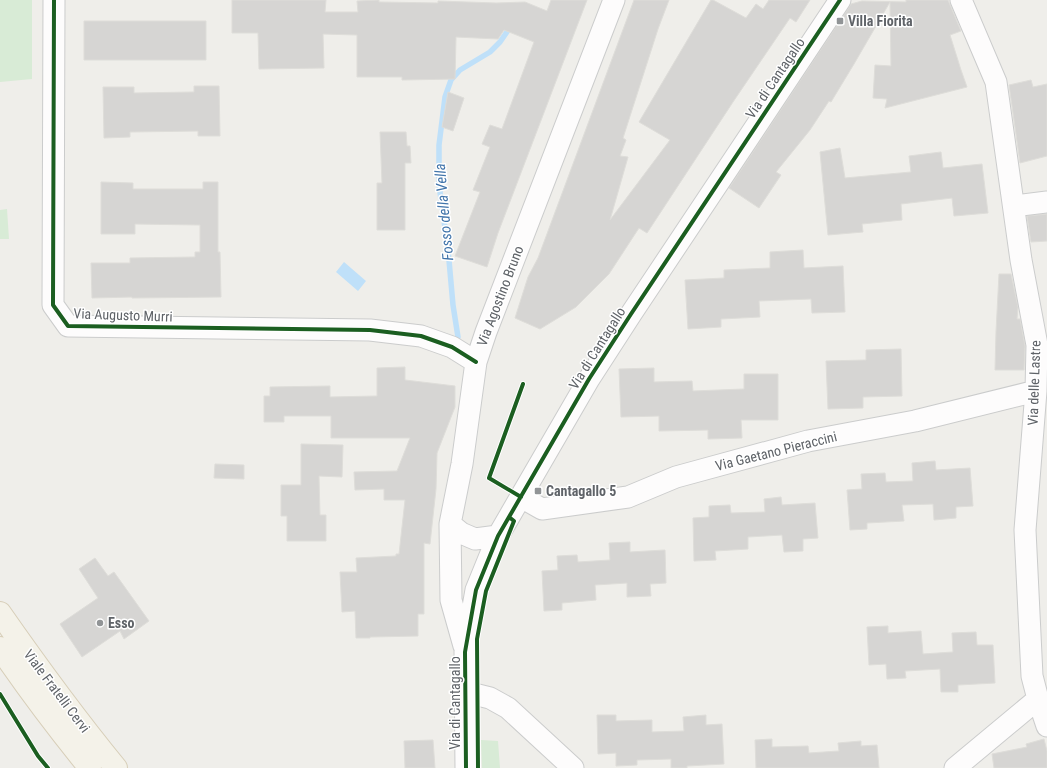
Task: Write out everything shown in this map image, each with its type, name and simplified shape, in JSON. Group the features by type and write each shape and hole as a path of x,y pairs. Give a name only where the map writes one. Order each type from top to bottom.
{"main road":[{"name":"Viale Fratelli Cervi","path":"0,613 84,729 116,768"},
{"name":"Viale Fratelli Cervi","path":"0,648 24,684 90,768"}],"street":[{"name":"Via Augusto Murri","path":"54,0 53,305 68,326 370,330 422,336 452,347 476,362"},
{"name":"Via Agostino Bruno","path":"465,652 452,600 450,524 462,464 476,362 486,332 614,0"},
{"name":"Via di Cantagallo","path":"466,768 465,652 476,590 498,536 590,379 631,314 840,0"},
{"name":"Via delle Lastre","path":"961,0 996,82 1021,260 1042,346 1036,391 1025,530 1032,676 1047,726"},
{"path":"1014,206 1047,202"},
{"name":"Via Gaetano Pieraccini","path":"521,497 542,509 628,497 676,477 801,443 915,421 1036,391"},
{"path":"450,524 461,533 475,540 498,536"},
{"path":"466,694 490,698 508,708 573,768"},
{"path":"955,768 1038,699"}],"green space":[{"path":"0,0 32,0 32,79 0,82"},
{"path":"7,209 9,239 0,239 0,210"},
{"path":"481,740 498,741 500,768 482,768"}],"water":[{"path":"344,262 366,281 358,291 336,272"}],"building":[{"path":"232,0 326,0 325,12 358,12 357,1 379,0 379,2 438,3 438,1 496,3 525,2 547,11 551,0 587,0 498,233 487,267 455,256 480,192 473,190 490,147 482,144 490,125 502,129 534,42 504,30 498,39 456,37 455,79 402,80 402,77 357,77 357,35 323,34 324,68 259,69 258,33 232,33"},
{"path":"634,0 669,0 658,29 623,138 626,140 620,156 628,157 610,220 670,140 639,122 711,0 746,18 756,4 763,9 769,0 810,0 796,22 790,18 647,233 639,228 609,274 576,307 540,329 515,318 528,277 538,258"},
{"path":"906,0 948,0 961,31 950,35 967,87 885,108 887,99 873,98 875,65 891,66 890,2 831,102 829,101 810,130 776,172 781,175 759,208 729,188 851,4 862,1 906,2"},
{"path":"84,21 206,21 206,60 84,60"},
{"path":"1031,80 1033,87 1047,84 1047,156 1020,163 1009,85"},
{"path":"194,86 219,86 220,136 198,136 198,131 130,132 130,137 104,138 103,87 134,87 134,93 194,92"},
{"path":"448,92 464,98 453,131 442,127"},
{"path":"380,132 406,132 407,146 410,146 411,163 405,163 405,230 377,230 377,183 382,183"},
{"path":"840,148 845,178 911,172 909,156 941,152 943,168 982,164 988,213 954,216 952,198 901,204 902,220 862,224 863,232 828,235 820,152"},
{"path":"101,182 133,183 133,189 203,189 203,182 218,182 218,252 220,252 221,297 92,298 91,263 130,263 130,258 195,257 195,252 200,252 200,225 135,224 135,234 101,234"},
{"path":"1047,214 1047,241 1031,242 1027,216"},
{"path":"803,250 804,268 843,266 845,312 812,313 811,299 759,301 760,317 721,319 721,327 688,329 685,280 724,278 724,270 770,268 770,252"},
{"path":"999,274 1011,274 1018,307 1017,319 1020,319 1025,346 1024,370 995,370"},
{"path":"901,349 902,396 863,397 863,408 828,409 826,361 866,360 866,350"},
{"path":"405,367 405,380 455,386 455,407 437,453 436,489 430,544 424,543 424,614 418,614 418,636 356,638 355,611 342,612 340,572 357,572 356,558 396,556 396,554 399,554 405,500 384,500 384,489 355,490 354,472 397,471 410,438 331,438 331,416 284,416 284,422 264,422 264,396 270,396 270,387 330,386 330,397 377,396 377,368"},
{"path":"654,368 654,382 692,381 693,391 744,389 744,374 778,374 778,420 741,420 742,438 708,439 708,430 659,431 659,416 621,417 619,369"},
{"path":"301,444 343,445 342,477 319,476 320,515 326,515 326,541 287,541 287,516 281,516 281,485 301,485"},
{"path":"935,461 936,470 970,468 973,506 956,507 956,518 934,520 933,504 902,505 904,521 867,523 867,529 850,530 847,490 862,489 861,474 885,473 886,482 913,481 912,463"},
{"path":"215,464 244,465 244,479 214,478"},
{"path":"781,497 782,505 815,503 818,538 803,539 803,551 784,552 782,535 748,537 748,549 715,551 716,560 694,561 693,518 709,517 709,506 730,505 731,513 765,512 764,499"},
{"path":"630,542 630,552 665,550 666,583 650,584 651,596 627,597 627,583 595,585 596,600 562,603 562,610 544,611 542,571 558,570 557,556 577,555 578,562 610,560 609,543"},
{"path":"95,558 108,576 114,572 149,621 124,639 120,631 82,657 60,624 98,598 79,569"},
{"path":"888,626 888,633 921,631 923,654 953,652 952,633 976,632 977,645 993,645 995,683 958,685 958,692 941,692 940,669 905,671 906,678 887,679 886,664 869,665 867,627"},
{"path":"597,715 616,715 616,721 652,720 652,732 684,731 683,717 706,715 706,725 722,724 724,764 687,766 687,768 671,768 671,759 637,760 637,765 616,766 616,753 598,754"},
{"path":"772,739 772,747 808,746 809,753 839,751 838,743 861,741 861,746 877,745 879,768 756,768 755,740"},
{"path":"1044,739 1047,751 1047,768 994,768 992,754 1027,747 1026,744"},
{"path":"433,740 435,768 405,768 404,741"}],"waterway":[{"name":"Fosso della Vella","path":"458,337 439,185 439,145 445,97 451,80 460,70 490,52 500,42 511,26"}],"cycle path":[{"path":"54,0 53,305 68,326 370,330 421,336 452,347 476,362"},
{"path":"466,768 465,652 476,590 498,536 589,379 840,0"},
{"path":"521,497 489,478 523,384"},
{"path":"478,768 477,639 486,591 514,521 509,517"},
{"path":"0,694 38,756 48,768"}],"place":[{"name":"Villa Fiorita","path":"840,21"},
{"name":"Cantagallo 5","path":"538,491"},
{"name":"Esso","path":"100,623"}]}
